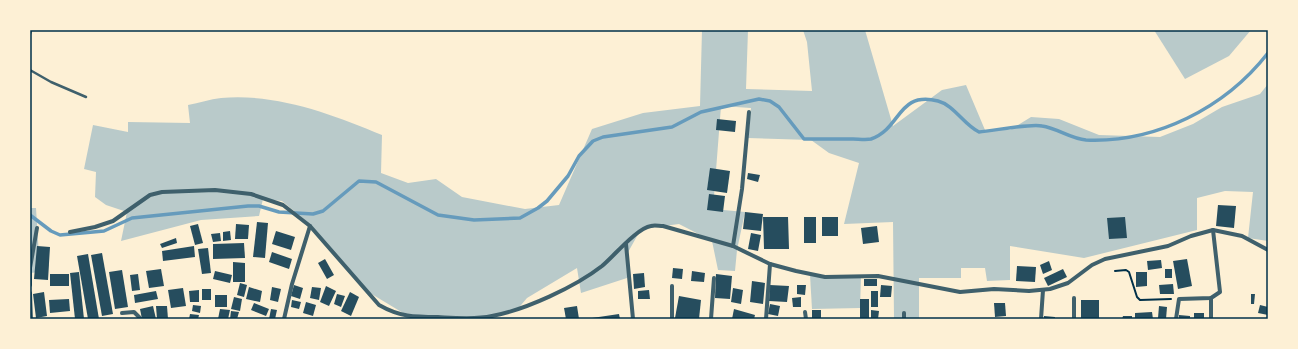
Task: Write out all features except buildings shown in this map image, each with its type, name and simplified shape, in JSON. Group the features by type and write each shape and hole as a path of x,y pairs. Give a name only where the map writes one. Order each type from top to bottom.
{"street":[{"path":"733,246 742,189 749,112"},
{"path":"70,232 95,227 113,221 150,195 184,190 215,190 251,194 283,205 310,226 379,305 394,314 416,318 462,318 492,316 524,307 580,280 602,266 644,228 651,226 663,226 733,246 770,264 825,277 878,276 960,292 994,289 1043,290 1068,283 1092,265 1105,259 1168,246 1191,236 1214,230 1242,236 1268,250"},
{"path":"284,319 292,284 310,226"},
{"path":"30,285 30,268 37,228"},
{"path":"1176,319 1179,299 1211,298 1218,294 1220,289 1214,230"},
{"path":"626,244 633,319"},
{"path":"766,319 770,264"},
{"path":"711,319 714,278"},
{"path":"672,286 672,319"},
{"path":"1041,319 1043,290"},
{"path":"30,293 31,319"},
{"path":"1074,298 1074,319"},
{"path":"1211,298 1211,319"},
{"path":"122,313 134,312 141,319"},
{"path":"805,312 806,319"},
{"path":"904,313 904,319"}],"lane":[{"path":"30,70 51,82 86,97"}],"path":[{"path":"1115,271 1126,270 1129,272 1137,297 1140,300 1179,299"}],"shaded area":[{"path":"702,30 748,30 746,89 812,91 807,42 803,30 865,30 893,126 942,90 966,85 985,130 1010,130 1031,117 1059,119 1099,135 1160,137 1193,124 1222,107 1260,94 1268,84 1268,241 1248,238 1253,192 1225,191 1197,198 1197,230 1084,258 1010,246 1010,280 987,281 985,268 961,268 961,278 919,278 919,319 894,319 893,222 844,224 859,163 829,153 811,140 748,138 751,108 721,106 713,209 745,212 737,250 735,271 718,270 712,241 679,224 641,229 627,254 627,278 581,293 577,268 527,298 516,311 471,319 413,319 365,290 312,226 282,201 263,199 259,216 201,220 121,241 127,212 106,205 95,197 96,172 84,169 93,125 128,132 128,122 190,123 188,105 213,99 242,97 283,102 303,107 324,113 382,135 381,173 408,183 436,179 462,197 525,209 559,205 592,129 643,113 700,106"},
{"path":"1154,30 1251,30 1229,56 1185,79"},
{"path":"30,208 36,208 40,272 30,273"},
{"path":"810,275 861,276 860,308 812,309"}],"waterway":[{"path":"30,215 51,231 60,235 104,231 132,218 248,206 259,206 279,212 313,214 323,211 359,181 376,182 438,215 474,220 520,218 547,201 568,176 579,156 593,141 603,137 672,127 701,112 759,99 770,101 779,107 804,139 871,139 881,134 889,127 907,106 915,101 925,99 944,103 979,132 1037,125 1048,127 1080,139 1112,139 1138,135 1163,128 1187,118 1210,105 1231,90 1251,73 1268,53"}]}
